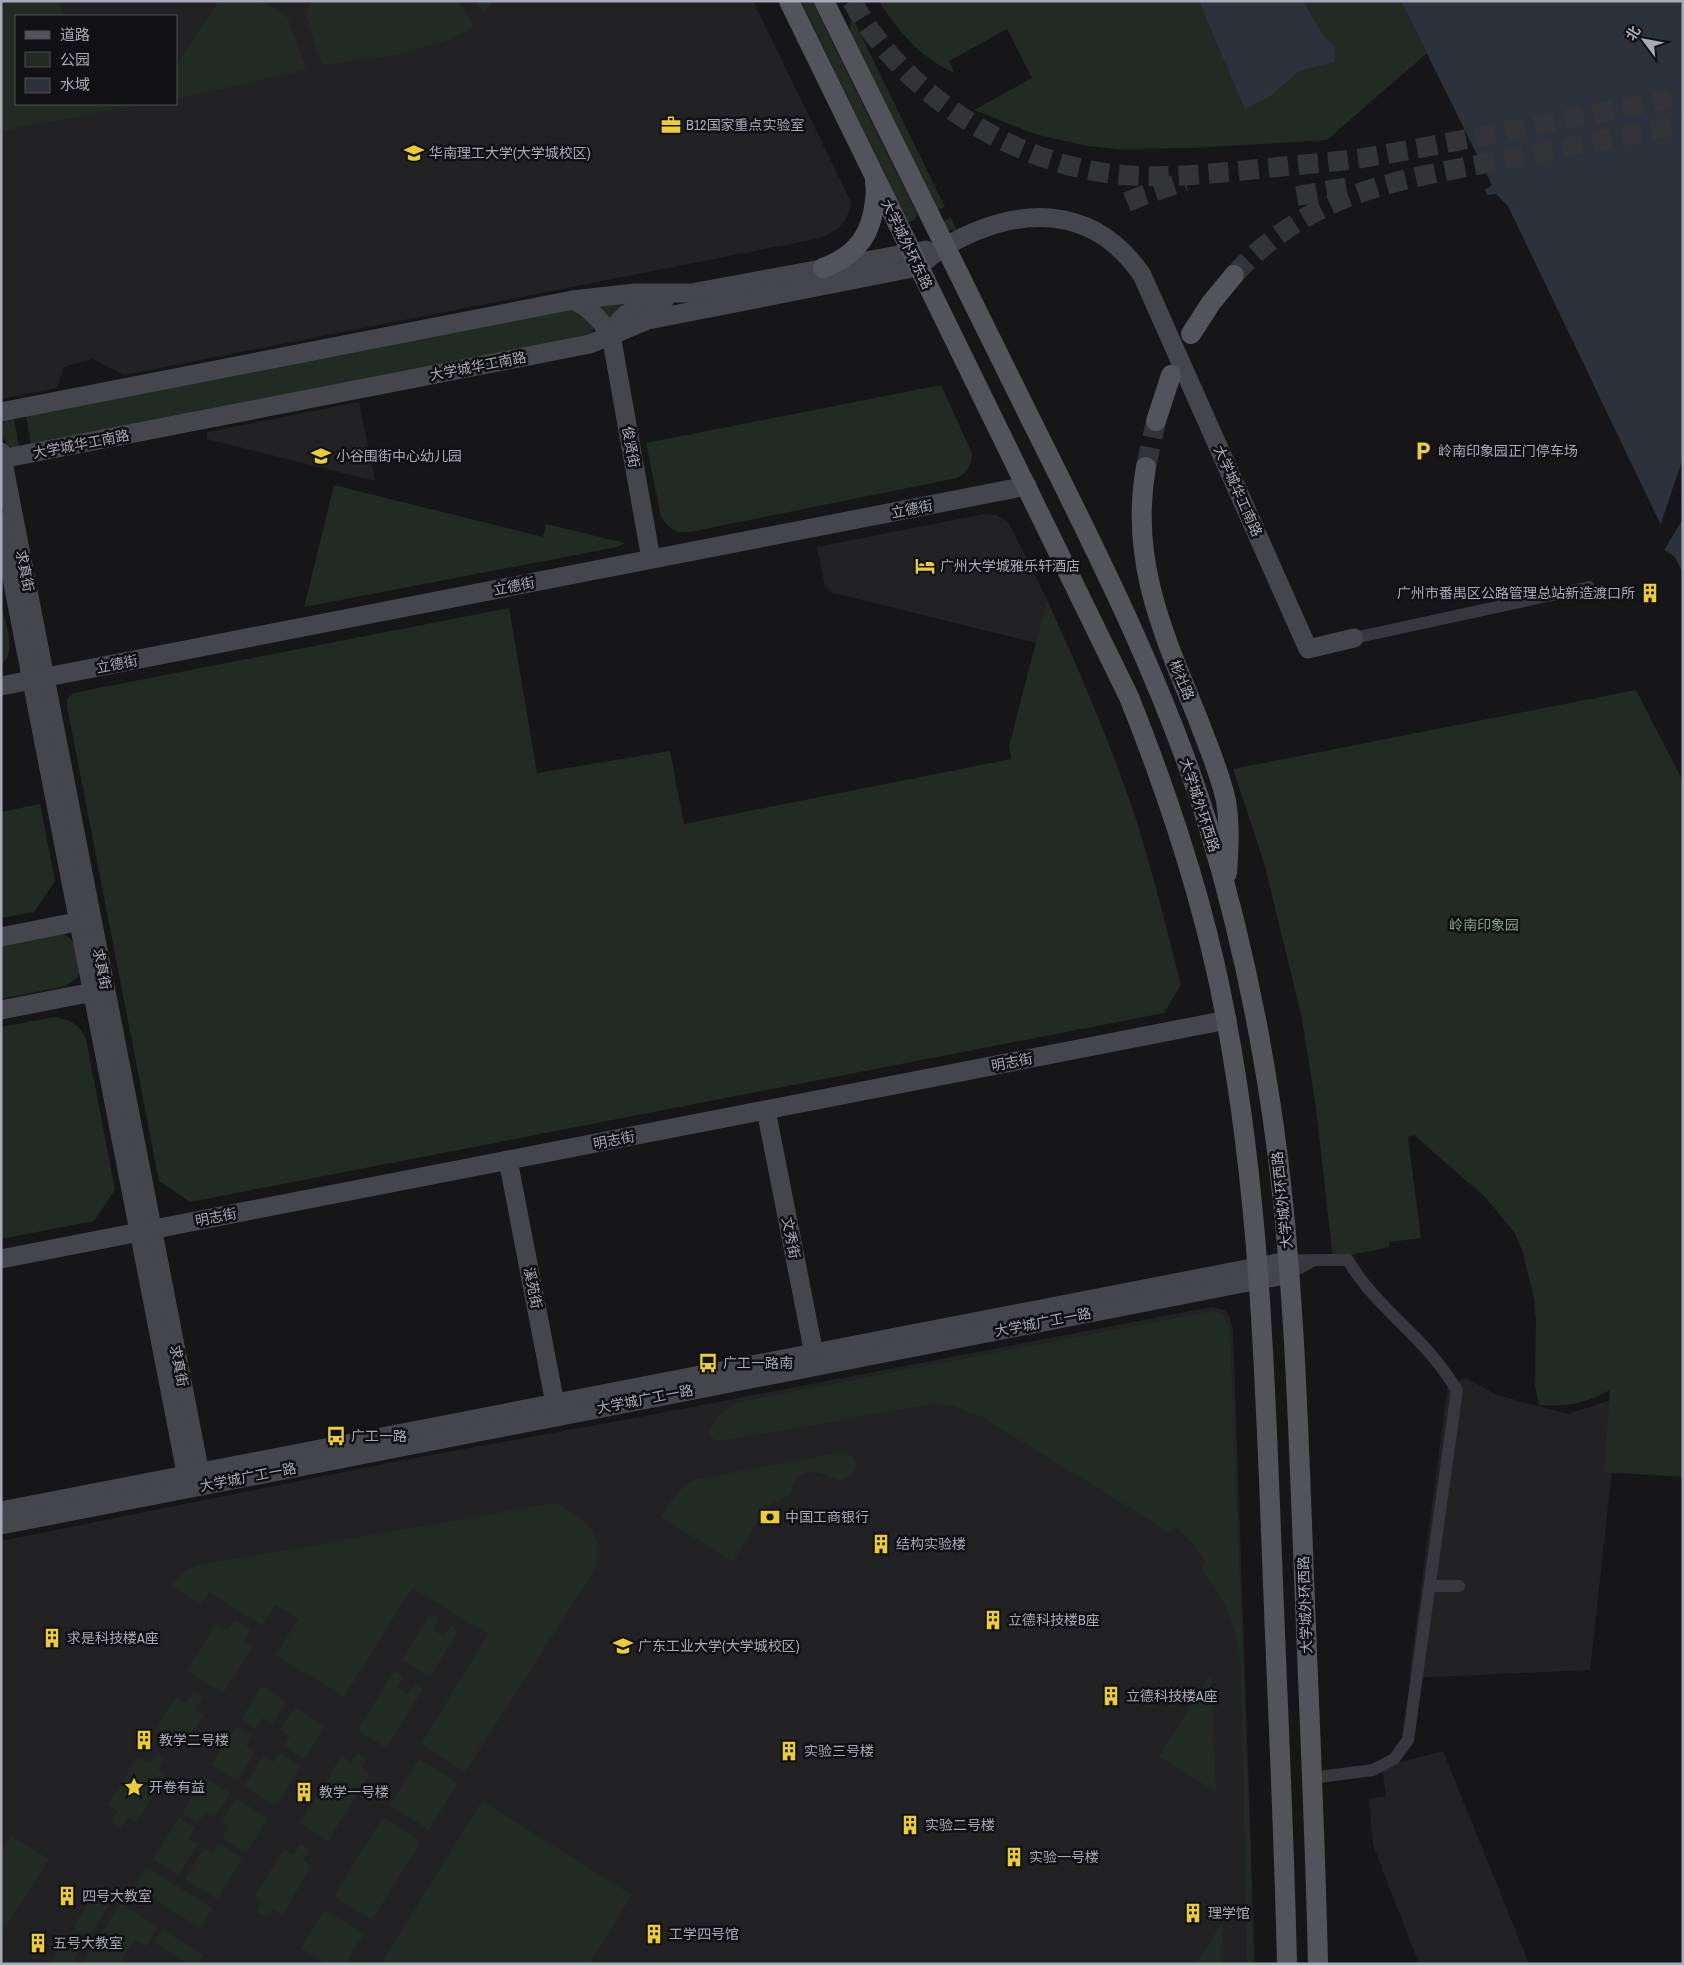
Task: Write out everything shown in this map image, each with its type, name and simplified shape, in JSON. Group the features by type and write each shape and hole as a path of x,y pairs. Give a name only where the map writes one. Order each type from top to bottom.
{"main road":[{"name":"大学城外环东路","path":"789,1 1027,486"},
{"path":"824,1 944,246"},
{"path":"823,268 846,258 856,250 867,233 872,221 876,197 873,172"},
{"name":"大学城外环西路","path":"944,246 1058,475 1157,685 1180,744 1207,823 1248,976 1270,1101 1289,1267 1300,1482 1318,1964"},
{"path":"1191,334 1211,303 1234,275"},
{"path":"1156,421 1171,375"},
{"name":"彬社路","path":"1146,468 1142,499 1143,540 1150,588 1158,619 1212,754 1226,800 1228,832 1226,890"},
{"path":"1027,486 1112,660 1152,754 1187,862 1227,1020 1251,1191 1258,1273 1268,1446 1287,1964"},
{"path":"1251,1191 1256,1200 1265,1204 1276,1200 1281,1188"}],"street":[{"name":"大学城华工南路","path":"2,457 582,346 648,320 915,260 986,228 1016,218 1034,216 1058,218 1084,226 1106,238 1123,251 1136,266 1152,295 1308,649 1589,587"},
{"name":"大学城华工南路","path":"1,412 572,300 635,293 691,293 823,268 915,260"},
{"path":"610,335 617,324 631,310 691,293"},
{"name":"俊贤街","path":"572,300 592,312 610,335 651,559"},
{"name":"求真街","path":"2,457 38,679 194,1480"},
{"name":"立德街","path":"1,686 1027,486"},
{"name":"求真街","path":"1,522 38,679"},
{"path":"1,937 85,920"},
{"path":"1,1010 99,991"},
{"name":"明志街","path":"1,1259 1227,1020"},
{"name":"文秀街","path":"766,1110 815,1360"},
{"name":"溪苑街","path":"508,1160 556,1410"},
{"path":"1289,1267 1314,1260 1348,1260 1354,1270 1388,1310 1428,1351 1457,1390 1408,1740 1394,1759 1373,1770 1311,1778"},
{"name":"大学城广工一路","path":"1,1511 194,1480 1289,1267"},
{"name":"大学城广工一路","path":"1,1525 194,1480"},
{"path":"1430,1586 1459,1586"}],"shaded area":[{"name":"华南理工大学(大学城校区)","path":"1,1 753,1 851,202 846,219 838,229 821,238 124,375 93,359 64,367 57,388 1,399"},
{"name":"小谷围街中心幼儿园","path":"359,402 375,481 207,439 207,432"},
{"name":"广州大学城雅乐轩酒店","path":"984,514 996,515 1008,522 1047,600 1036,643 833,593 825,586 817,547"},
{"name":"广东工业大学(大学城校区)","path":"1211,1307 1225,1310 1230,1318 1233,1330 1255,1964 1,1964 1,1541 403,1460 645,1416"},
{"path":"1466,1378 1497,1395 1568,1414 1620,1397 1590,1670 1409,1678 1448,1385"},
{"path":"1443,1751 1529,1964 1419,1964 1373,1845 1369,1799 1386,1796 1382,1767"}],"green space":[{"path":"1,1 59,1 63,13 66,15 15,15 15,105 140,105 1,131"},
{"path":"219,1 262,1 288,18 306,70 178,99 178,62"},
{"path":"312,1 458,1 474,27 448,40 397,55 322,65 305,12"},
{"path":"475,1 494,1 483,13"},
{"path":"801,1 812,1 917,214 915,220 909,222 906,218"},
{"path":"879,1 1401,1 1427,53 1327,140 1192,148 1119,149 1087,146 1035,134 974,110 1032,78 1007,29 949,61 954,72 952,72 930,59 910,42"},
{"path":"851,15 945,207 936,211 850,35"},
{"path":"951,218 957,231 947,230 942,222"},
{"path":"642,297 609,320 592,302"},
{"path":"567,309 580,311 594,327 590,335 32,449 25,412"},
{"path":"941,385 972,453 969,468 957,478 690,532 680,532 672,529 661,516 646,443"},
{"path":"13,414 20,451 7,444 3,436 4,421"},
{"path":"334,485 543,537 546,524 625,543 617,547 304,607"},
{"path":"1047,600 1106,736 1136,819 1148,860 1181,985 1164,1013 190,1202 159,1181 67,706 67,700 73,693 509,608 537,773 670,751 684,824 1011,759 1009,746"},
{"path":"2,606 10,646 6,660 1,665"},
{"name":"岭南印象园","path":"1636,690 1683,781 1683,1477 1604,1472 1610,1390 1576,1404 1539,1405 1535,1385 1536,1320 1534,1298 1522,1250 1514,1232 1486,1198 1414,1135 1408,1137 1421,1238 1389,1242 1389,1247 1333,1259 1316,1108 1302,1019 1265,866 1233,769"},
{"path":"40,804 55,881 34,912 1,918 1,812"},
{"path":"64,934 73,942 79,954 80,967 76,979 65,986 1,999 1,943"},
{"path":"54,1017 73,1023 81,1030 86,1039 115,1190 94,1221 1,1239 1,1027"},
{"path":"1212,1311 1222,1314 1230,1333 1250,1836 1253,1964 1247,1964 1241,1671 1237,1641 1230,1616 1218,1592 1200,1567 1206,1562 1194,1545 1176,1527 1168,1534 1159,1526 982,1417 953,1406 932,1404 722,1441 715,1440 709,1436 709,1430 715,1420 738,1402"},
{"path":"843,1452 853,1457 855,1461 854,1470 847,1478 842,1480 812,1472 801,1475 796,1480 789,1494 770,1505 764,1511 733,1562 661,1517 680,1490 697,1479"},
{"path":"549,1504 558,1505 571,1512 592,1530 598,1544 597,1561 594,1571 465,1772 421,1744 488,1634 412,1588 344,1697 276,1655 298,1619 275,1605 262,1625 209,1592 201,1604 170,1585 184,1571 199,1565"},
{"path":"430,1614 439,1619 433,1630 444,1636 451,1626 458,1631 430,1677 402,1660"},
{"path":"234,1620 251,1630 245,1641 253,1647 223,1693 187,1671 216,1624 227,1631"},
{"path":"394,1671 404,1677 397,1687 408,1694 415,1684 423,1689 386,1748 358,1730"},
{"path":"1211,1674 1216,1792 1159,1756"},
{"path":"262,1686 287,1702 272,1724 263,1718 256,1729 241,1719"},
{"path":"194,1692 203,1697 195,1709 204,1714 182,1749 154,1732 176,1697 186,1703"},
{"path":"295,1707 325,1726 305,1759 284,1746 290,1736 280,1729"},
{"path":"236,1726 252,1735 246,1745 255,1752 237,1781 211,1765"},
{"path":"280,1752 301,1766 276,1806 244,1786 263,1756 273,1762"},
{"path":"358,1753 367,1758 361,1768 370,1774 328,1841 300,1823 341,1756 351,1762"},
{"path":"156,1754 164,1759 158,1769 166,1775 136,1822 128,1817 121,1828 111,1822 118,1811 108,1805 138,1757 149,1764"},
{"path":"419,1759 458,1783 429,1830 390,1805"},
{"path":"204,1777 230,1793 214,1818 205,1812 198,1823 182,1813"},
{"path":"236,1798 268,1818 246,1853 222,1838 229,1827 221,1822"},
{"path":"482,1801 632,1895 589,1964 381,1964"},
{"path":"383,1817 421,1842 372,1920 334,1896"},
{"path":"179,1818 195,1828 188,1838 198,1844 178,1875 153,1859"},
{"path":"11,1836 49,1859 1,1934 1,1852"},
{"path":"219,1843 243,1858 217,1899 185,1879 204,1848 213,1853"},
{"path":"300,1844 310,1850 303,1860 312,1866 282,1915 273,1909 267,1918 256,1912 262,1902 254,1897 284,1849 294,1855"},
{"path":"147,1867 212,1908 200,1928 135,1887"},
{"path":"98,1889 113,1898 89,1937 73,1927"},
{"path":"120,1903 158,1927 146,1946 135,1940 120,1964 82,1964"},
{"path":"325,1910 364,1934 345,1964 326,1964 301,1948"},
{"path":"1223,1921 1222,1964 1196,1964"},
{"path":"162,1929 203,1955 198,1964 189,1964 154,1942"},
{"path":"69,1934 84,1944 72,1964 50,1964"}],"water":[{"path":"1199,1 1303,1 1323,35 1335,46 1334,62 1299,71 1269,97 1245,109"},
{"path":"1401,1 1683,1 1683,573 1675,557 1664,550 1669,542 1508,206 1496,194 1487,195 1485,190 1492,185"}],"pier":[{"path":"1683,458 1683,493 1681,499 1683,500 1683,519 1664,550 1675,557 1673,559 1662,551 1666,542 1659,529"}],"tunnel":[{"path":"852,1 874,35 901,67 932,95 967,120 1004,141 1044,158 1084,169 1124,175 1200,174 1363,158 1683,96"},
{"path":"1234,275 1263,247 1294,224 1325,207 1358,194 1392,183 1428,175 1683,124"},
{"path":"1127,202 1185,181"},
{"path":"1297,196 1349,187"},
{"path":"1146,467 1156,421"}],"place":[{"name":"B12国家重点实验室","path":"671,125"},
{"name":"华南理工大学(大学城校区)","path":"414,153"},
{"name":"岭南印象园正门停车场","path":"1423,451"},
{"name":"小谷围街中心幼儿园","path":"321,456"},
{"name":"广州大学城雅乐轩酒店","path":"925,566"},
{"name":"广州市番禺区公路管理总站新造渡口所","path":"1650,593"},
{"name":"广工一路南","path":"708,1363"},
{"name":"广工一路","path":"336,1436"},
{"name":"中国工商银行","path":"770,1517"},
{"name":"结构实验楼","path":"881,1544"},
{"name":"立德科技楼B座","path":"993,1620"},
{"name":"求是科技楼A座","path":"52,1638"},
{"name":"广东工业大学(大学城校区)","path":"623,1646"},
{"name":"立德科技楼A座","path":"1111,1696"},
{"name":"教学二号楼","path":"144,1740"},
{"name":"实验三号楼","path":"789,1751"},
{"name":"开卷有益","path":"134,1787"},
{"name":"教学一号楼","path":"304,1792"},
{"name":"实验二号楼","path":"910,1825"},
{"name":"实验一号楼","path":"1014,1857"},
{"name":"四号大教室","path":"67,1896"},
{"name":"理学馆","path":"1193,1913"},
{"name":"工学四号馆","path":"654,1934"},
{"name":"五号大教室","path":"38,1943"}]}
